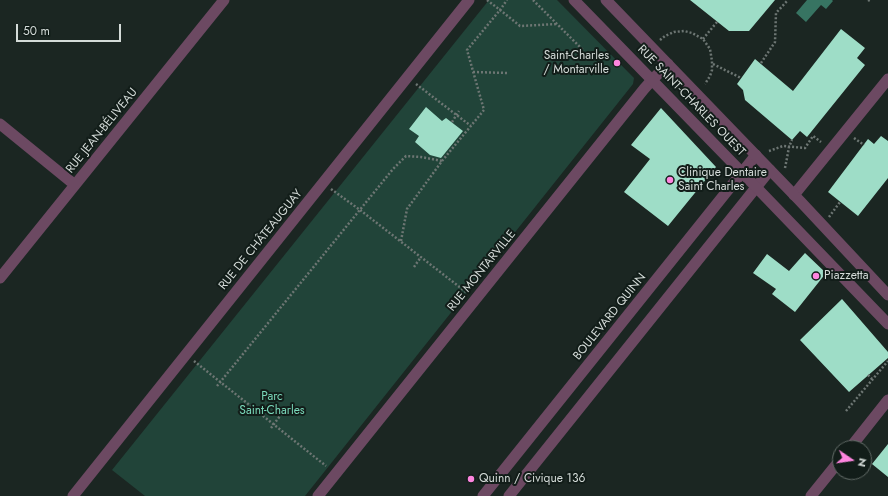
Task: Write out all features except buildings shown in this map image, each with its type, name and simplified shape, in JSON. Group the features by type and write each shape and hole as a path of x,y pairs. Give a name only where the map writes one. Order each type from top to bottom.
{"street":[{"name":"RUE JEAN-BÉLIVEAU","path":"0,278 224,0"},
{"name":"RUE DE CHÂTEAUGUAY","path":"73,496 469,0"},
{"name":"RUE SAINT-CHARLES OUEST","path":"574,0 888,324"},
{"name":"RUE SAINT-CHARLES OUEST","path":"606,0 756,155 888,295"},
{"name":"RUE MONTARVILLE","path":"318,496 652,80 668,64"},
{"path":"794,195 888,79"},
{"path":"0,124 75,185"},
{"name":"BOULEVARD QUINN","path":"484,496 756,155"},
{"path":"509,496 770,170"},
{"path":"856,440 888,400"},
{"path":"811,496 832,470"}],"path":[{"path":"487,0 520,26 557,24"},
{"path":"401,241 407,209 442,161 484,110 467,50 507,0"},
{"path":"533,0 584,51"},
{"path":"761,64 775,42 776,13 788,0"},
{"path":"702,39 717,22"},
{"path":"659,40 674,32 684,31 692,33 702,39 710,49 712,64 710,76 705,82 704,86"},
{"path":"712,64 741,78"},
{"path":"473,72 508,73"},
{"path":"407,77 471,126"},
{"path":"452,122 459,111"},
{"path":"768,151 783,146 805,148 813,136 831,150"},
{"path":"785,168 789,147 792,140"},
{"path":"217,386 299,288 393,169 406,156 442,161"},
{"path":"323,183 401,241 475,300"},
{"path":"829,217 840,202"},
{"path":"414,267 421,258"},
{"path":"186,355 336,474"},
{"path":"846,411 888,361"},
{"path":"868,375 872,379"},
{"path":"271,428 283,412"}],"green space":[{"name":"Parc Saint-Charles","path":"489,0 557,0 634,78 633,84 305,496 145,496 112,470"}],"shaded area":[{"path":"807,0 833,1 826,9 821,5 806,22 796,13"}],"place":[{"name":"Saint-Charles / Montarville","path":"617,63"},
{"name":"Clinique Dentaire Saint Charles","path":"670,180"},
{"name":"Piazzetta","path":"816,276"},
{"name":"Quinn / Civique 136","path":"471,479"}]}
